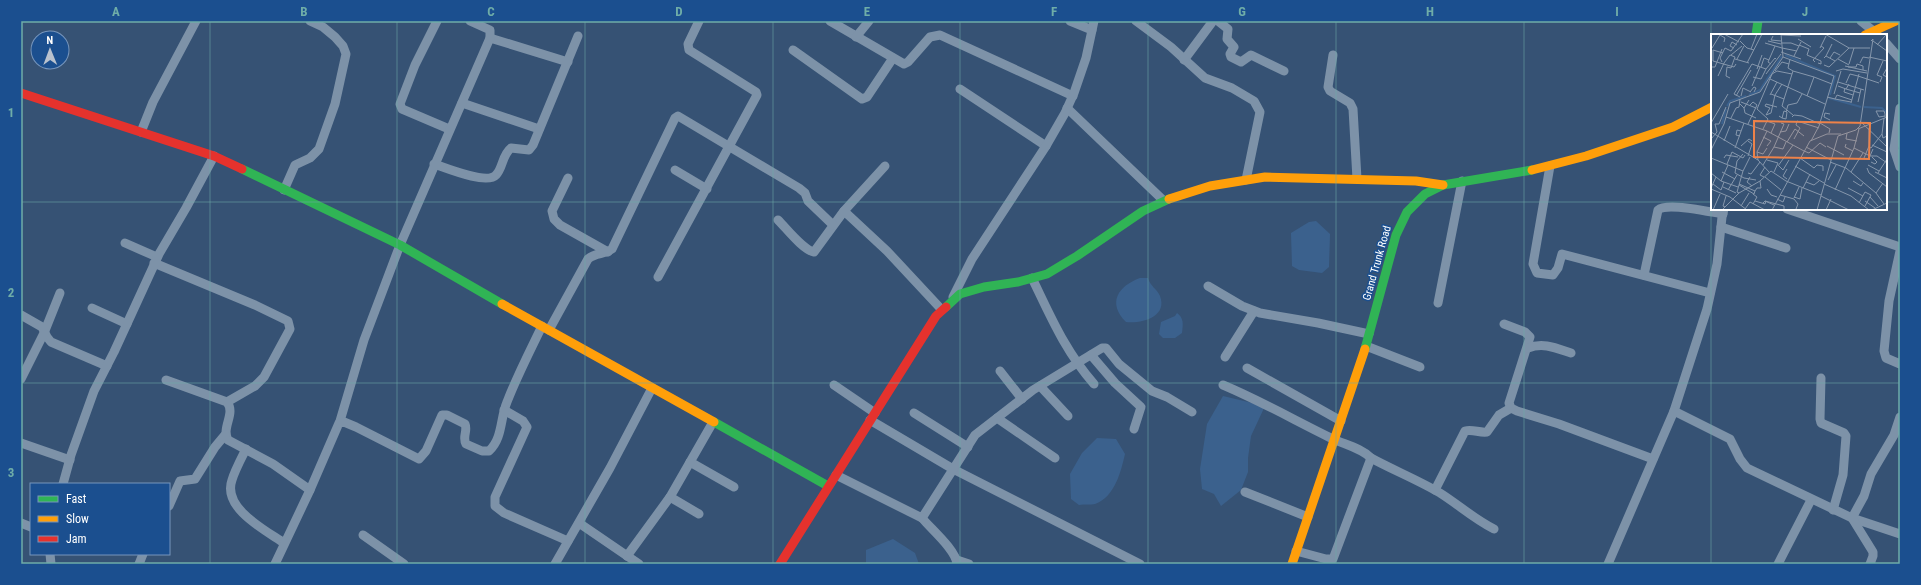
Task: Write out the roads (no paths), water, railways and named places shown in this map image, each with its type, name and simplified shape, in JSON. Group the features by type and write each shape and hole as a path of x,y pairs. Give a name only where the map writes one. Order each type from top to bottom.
{"main road":[{"path":"1756,34 1758,21"},
{"path":"1876,33 1896,21"},
{"path":"21,92 214,156 400,245 433,265 828,486"},
{"name":"Grand Trunk Road","path":"1292,564 1366,346 1401,223 1407,212 1414,204 1425,194 1443,185 1524,172 1550,166 1633,142 1673,127 1711,108"},
{"path":"780,564 936,316 960,294 984,286 1047,274 1077,256 1143,211 1178,195 1210,186 1265,177 1416,181 1443,185"}],"street":[{"path":"141,132 153,102 196,21"},
{"path":"284,190 295,165 310,158 319,149 335,104 346,54 343,46 335,37 323,27 310,21"},
{"path":"437,21 416,65 400,104 402,110 449,129"},
{"path":"278,563 284,543 310,490 340,422 364,340 400,245 449,129 490,38 490,30 470,21"},
{"path":"658,277 731,146 757,95 756,92 690,50 688,44 699,21"},
{"path":"830,21 904,64 908,62 930,37 940,35 1073,96"},
{"path":"856,37 869,21"},
{"path":"950,304 972,259 990,229 1046,146 1073,96 1086,58 1093,25 1070,21"},
{"path":"1136,21 1170,47 1205,78 1232,88 1254,101 1260,112 1246,180"},
{"path":"1184,60 1213,21"},
{"path":"1218,21 1228,29 1227,39 1234,46 1230,54 1231,57 1241,62 1247,56 1251,55 1284,71"},
{"path":"1861,21 1876,33"},
{"path":"434,164 466,174 483,178 492,178 497,175 506,152 514,147 529,150 533,145 540,129 578,36"},
{"path":"490,38 568,62"},
{"path":"1887,44 1900,59"},
{"path":"793,50 862,99 867,97 893,58"},
{"path":"1333,55 1327,84 1330,92 1350,103 1353,109 1357,179"},
{"path":"960,89 1046,146"},
{"path":"462,103 540,129"},
{"path":"1067,108 1164,201"},
{"path":"1900,108 1894,150 1900,167"},
{"path":"340,422 356,427 419,459 426,451 440,418 444,414 465,424 466,427 463,438 466,444 482,451 489,451 496,441 503,422 504,410 546,328 588,259 596,254 608,252 612,249 675,118 681,116 800,188 805,193 808,200 834,225"},
{"path":"63,483 94,391 156,260 214,156"},
{"path":"778,220 802,245 809,251 814,252 844,211 885,166"},
{"path":"1550,166 1533,264 1537,273 1553,276 1558,268 1562,254 1710,293"},
{"path":"675,170 707,189"},
{"path":"568,178 552,211 554,219 608,252"},
{"path":"1438,303 1462,181"},
{"path":"1608,564 1674,410 1707,309 1717,264 1723,212 1670,207 1660,208 1658,210 1644,275"},
{"path":"1790,210 1900,247"},
{"path":"844,211 887,251 942,310"},
{"path":"1721,227 1786,248"},
{"path":"125,243 156,260 288,321 290,329 264,377 255,386 227,402"},
{"path":"1900,251 1889,301 1884,351 1886,358 1900,364"},
{"path":"1032,278 1059,335 1077,365 1094,384"},
{"path":"1208,286 1242,306 1254,311 1369,334"},
{"path":"21,379 44,333 60,293"},
{"path":"92,308 127,324"},
{"path":"1225,357 1254,311"},
{"path":"21,315 42,327 44,333 51,342 107,366"},
{"path":"1504,324 1525,332 1530,337 1528,348 1509,403 1511,408 1517,412 1559,424 1653,460"},
{"path":"1528,348 1535,345 1545,345 1570,353"},
{"path":"1366,346 1420,367"},
{"path":"922,518 975,435 1040,386 1077,365 1102,348 1106,348 1119,364 1152,391 1167,397 1192,412"},
{"path":"1091,355 1115,383 1141,407 1134,428"},
{"path":"1247,368 1341,420"},
{"path":"1000,371 1022,399"},
{"path":"1821,378 1821,423 1844,433 1846,436 1843,475 1833,510"},
{"path":"166,380 227,402 231,411 225,435 215,447 195,479 180,481 170,504"},
{"path":"834,385 873,416 953,469 1140,564"},
{"path":"1223,385 1251,396 1335,439 1365,452 1370,458 1435,490 1460,506 1477,520 1494,529"},
{"path":"1040,386 1068,416"},
{"path":"555,564 579,523 652,388"},
{"path":"1435,490 1465,431 1471,429 1482,433 1487,432 1499,415 1511,408"},
{"path":"504,410 523,421 527,428 495,496 495,506 504,513 568,541"},
{"path":"1674,410 1730,439 1740,459 1747,468 1833,510 1900,534"},
{"path":"914,413 968,447"},
{"path":"1852,518 1864,496 1871,474 1894,435 1900,417"},
{"path":"997,418 1055,458"},
{"path":"627,556 670,497 713,422"},
{"path":"225,435 228,440 273,464 310,490"},
{"path":"21,443 70,460"},
{"path":"246,449 231,481 230,497 235,505 284,543"},
{"path":"1296,551 1326,559 1333,559 1370,458"},
{"path":"690,462 734,488"},
{"path":"836,474 922,518 951,548 957,562 969,564"},
{"path":"1245,492 1308,517"},
{"path":"670,497 699,514"},
{"path":"1778,564 1811,500"},
{"path":"1852,518 1873,552 1870,564"},
{"path":"579,523 639,564"},
{"path":"363,535 404,564"}],"water":[{"path":"1316,221 1330,234 1329,267 1322,273 1299,270 1292,266 1291,233 1309,222"},
{"path":"1140,278 1148,278 1159,294 1161,303 1160,309 1152,318 1139,322 1126,322 1120,315 1116,302 1121,290 1132,281"},
{"path":"1177,313 1182,319 1182,333 1175,338 1163,338 1159,334 1161,322 1175,316"},
{"path":"1223,396 1265,406 1251,436 1248,472 1241,490 1221,506 1214,494 1202,489 1200,469 1207,424"},
{"path":"1097,438 1116,439 1125,454 1116,483 1108,496 1095,504 1079,505 1071,499 1070,474 1082,453"},
{"path":"893,539 915,553 919,564 866,564 866,550"}]}
